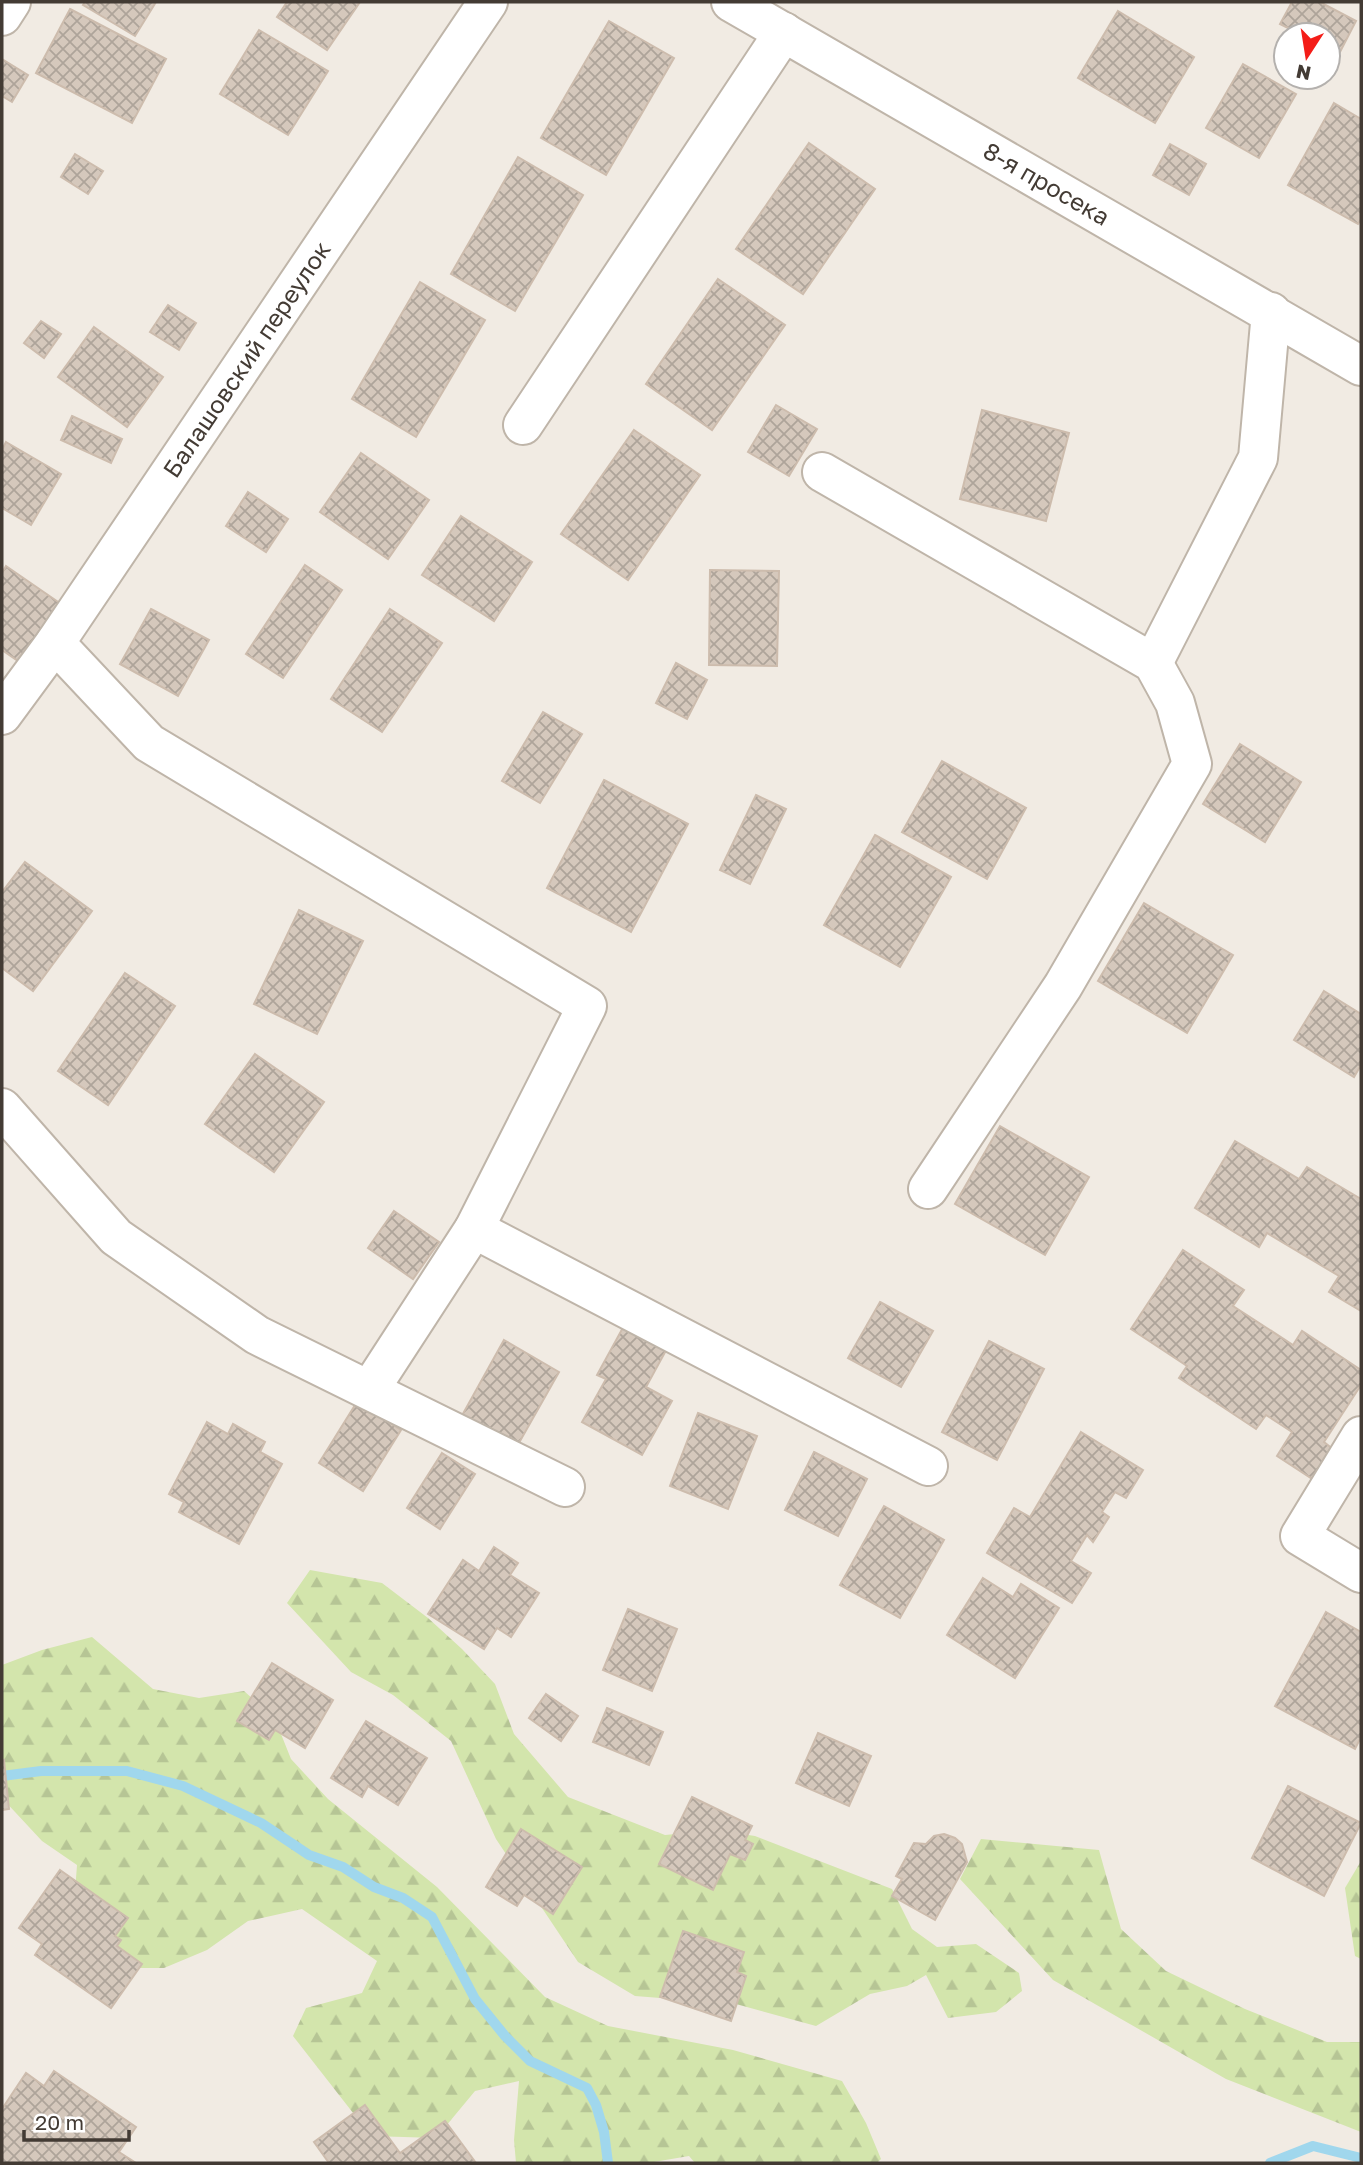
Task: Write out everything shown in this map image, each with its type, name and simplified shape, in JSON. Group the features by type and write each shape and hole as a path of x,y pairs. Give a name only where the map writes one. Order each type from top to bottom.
{"street":[{"path":"2,16 11,2"},
{"name":"Балашовский переулок","path":"2,715 55,643 488,2"},
{"name":"8-я просека","path":"731,2 1272,312 1361,366"},
{"path":"523,425 784,32"},
{"path":"1153,663 1258,458 1272,312"},
{"path":"822,472 1153,663 1175,703 1192,764 1063,986 928,1189"},
{"path":"55,643 149,743 587,1006 474,1229 370,1389"},
{"path":"2,1108 116,1237 257,1335 565,1487"},
{"path":"474,1229 928,1466"},
{"path":"1361,1436 1300,1536 1361,1573"}],"green space":[{"path":"310,1570 382,1583 428,1618 495,1684 514,1734 568,1797 665,1835 716,1830 755,1836 892,1889 912,1929 937,1947 976,1944 1019,1973 1022,1991 996,2012 948,2018 926,1975 907,1986 870,1994 816,2026 736,2004 635,1996 578,1962 496,1839 451,1741 393,1695 351,1672 287,1603"},
{"path":"92,1637 153,1689 199,1698 244,1691 275,1719 291,1759 328,1799 437,1887 545,1997 608,2026 733,2050 842,2081 866,2123 881,2159 877,2163 695,2163 689,2156 648,2163 516,2163 514,2140 519,2081 475,2091 436,2138 371,2136 293,2036 306,2008 362,1993 377,1961 302,1909 248,1921 207,1950 164,1968 112,1968 72,1932 77,1865 42,1841 2,1798 2,1665 42,1650"},
{"path":"981,1839 1099,1850 1121,1929 1166,1971 1245,2009 1327,2042 1361,2042 1361,2132 1226,2079 1053,1980 960,1879"},
{"path":"1361,1861 1361,1959 1355,1956 1345,1888"}],"building":[{"path":"85,2 156,2 135,36 83,5"},
{"path":"287,2 360,2 327,50 277,17"},
{"path":"1292,2 1320,2 1356,21 1342,48 1342,21 1282,21"},
{"path":"70,9 166,59 132,123 36,73"},
{"path":"1118,11 1194,57 1155,123 1078,78"},
{"path":"609,21 674,58 606,175 541,138"},
{"path":"259,30 328,71 288,135 220,94"},
{"path":"2,59 28,75 12,102 2,96"},
{"path":"1243,64 1272,80 1272,91 1291,91 1296,94 1259,158 1206,128"},
{"path":"1334,103 1361,119 1361,219 1358,224 1288,185"},
{"path":"809,143 875,189 803,294 736,249"},
{"path":"1170,144 1206,164 1189,195 1153,175"},
{"path":"75,154 103,171 88,194 61,177"},
{"path":"518,157 583,195 515,311 451,274"},
{"path":"718,279 785,325 712,430 646,384"},
{"path":"420,282 485,320 416,437 352,399"},
{"path":"168,305 196,323 179,350 150,332"},
{"path":"41,321 61,334 44,358 24,343"},
{"path":"94,327 163,377 127,427 58,377"},
{"path":"776,405 817,429 789,476 748,452"},
{"path":"982,410 1069,433 1046,521 960,499"},
{"path":"72,416 122,439 111,463 61,440"},
{"path":"634,430 700,475 628,580 561,534"},
{"path":"6,442 61,474 31,525 2,508 2,450"},
{"path":"361,453 429,500 388,559 320,512"},
{"path":"248,492 288,519 266,552 226,526"},
{"path":"461,516 532,562 494,621 422,575"},
{"path":"305,565 342,590 283,678 246,654"},
{"path":"6,566 61,604 21,663 2,650 2,573"},
{"path":"710,570 779,571 777,666 709,665"},
{"path":"151,609 209,640 178,696 120,664"},
{"path":"390,609 442,643 382,732 331,699"},
{"path":"676,663 707,680 687,719 656,703"},
{"path":"543,712 582,734 540,803 502,781"},
{"path":"1240,744 1301,782 1265,842 1203,804"},
{"path":"942,761 1026,808 987,879 902,832"},
{"path":"604,780 688,824 631,932 547,888"},
{"path":"756,795 786,809 750,884 720,870"},
{"path":"875,835 951,877 900,967 824,925"},
{"path":"25,862 92,911 33,991 2,968 2,892"},
{"path":"1144,903 1233,955 1187,1033 1098,981"},
{"path":"299,910 363,941 317,1034 254,1004"},
{"path":"125,973 175,1006 108,1105 58,1071"},
{"path":"1324,991 1361,1014 1361,1065 1354,1077 1294,1040"},
{"path":"255,1054 324,1102 274,1172 205,1124"},
{"path":"1000,1126 1089,1177 1045,1255 955,1204"},
{"path":"1235,1141 1299,1179 1307,1167 1361,1199 1361,1311 1329,1292 1339,1276 1267,1233 1259,1247 1195,1208"},
{"path":"394,1211 439,1242 413,1279 368,1248"},
{"path":"1183,1250 1244,1290 1233,1306 1293,1345 1302,1331 1361,1370 1361,1385 1324,1442 1334,1450 1314,1480 1277,1456 1292,1432 1266,1415 1256,1429 1179,1378 1187,1366 1131,1329"},
{"path":"880,1302 933,1331 901,1387 848,1358"},
{"path":"626,1322 669,1345 646,1387 672,1401 642,1455 582,1422 606,1379 597,1375"},
{"path":"504,1340 559,1372 515,1450 460,1419"},
{"path":"989,1341 1044,1369 997,1460 942,1432"},
{"path":"357,1402 401,1430 363,1491 319,1463"},
{"path":"698,1413 757,1436 728,1509 670,1486"},
{"path":"207,1422 228,1434 233,1424 265,1442 260,1452 282,1464 239,1544 179,1512 184,1502 169,1494"},
{"path":"1081,1432 1143,1470 1126,1498 1115,1492 1102,1512 1109,1517 1093,1542 1087,1535 1071,1561 1091,1573 1072,1603 987,1553 1014,1508 1030,1517"},
{"path":"814,1452 867,1479 838,1536 785,1510"},
{"path":"442,1453 475,1474 440,1529 407,1508"},
{"path":"884,1506 944,1540 900,1618 840,1585"},
{"path":"494,1547 518,1563 510,1575 539,1593 511,1637 497,1628 484,1649 428,1614 463,1560 479,1571"},
{"path":"983,1578 1013,1597 1021,1584 1059,1608 1015,1678 947,1635"},
{"path":"628,1609 677,1629 652,1691 603,1670"},
{"path":"1326,1612 1361,1632 1361,1737 1355,1749 1275,1706"},
{"path":"272,1663 333,1700 305,1748 275,1730 269,1740 237,1721"},
{"path":"546,1694 578,1716 561,1741 529,1718"},
{"path":"607,1708 663,1732 649,1765 593,1742"},
{"path":"366,1721 427,1758 398,1805 368,1786 362,1797 331,1778"},
{"path":"818,1733 871,1756 849,1806 796,1783"},
{"path":"4,1760 9,1809 2,1810 2,1761"},
{"path":"1288,1786 1361,1823 1324,1896 1252,1858"},
{"path":"692,1797 752,1826 745,1840 753,1844 745,1860 730,1854 713,1890 659,1864"},
{"path":"521,1829 582,1867 553,1914 524,1895 517,1906 486,1887"},
{"path":"944,1834 962,1844 967,1862 935,1920 892,1896 902,1879 896,1876 914,1843 926,1844 934,1836"},
{"path":"60,1870 128,1918 115,1936 121,1940 117,1946 142,1964 111,2008 35,1955 42,1944 19,1928"},
{"path":"683,1931 744,1952 737,1972 746,1976 731,2021 660,1997"},
{"path":"54,2071 136,2127 119,2152 136,2163 2,2163 2,2109 26,2073 44,2086"},
{"path":"365,2105 400,2153 445,2121 476,2163 329,2163 314,2142"}],"waterway":[{"path":"2,1776 41,1771 127,1771 183,1786 261,1823 309,1855 343,1867 374,1887 403,1898 432,1917 475,1999 505,2036 530,2061 587,2088 596,2105 604,2132 608,2163"},
{"path":"1270,2163 1313,2146 1361,2158"}]}
